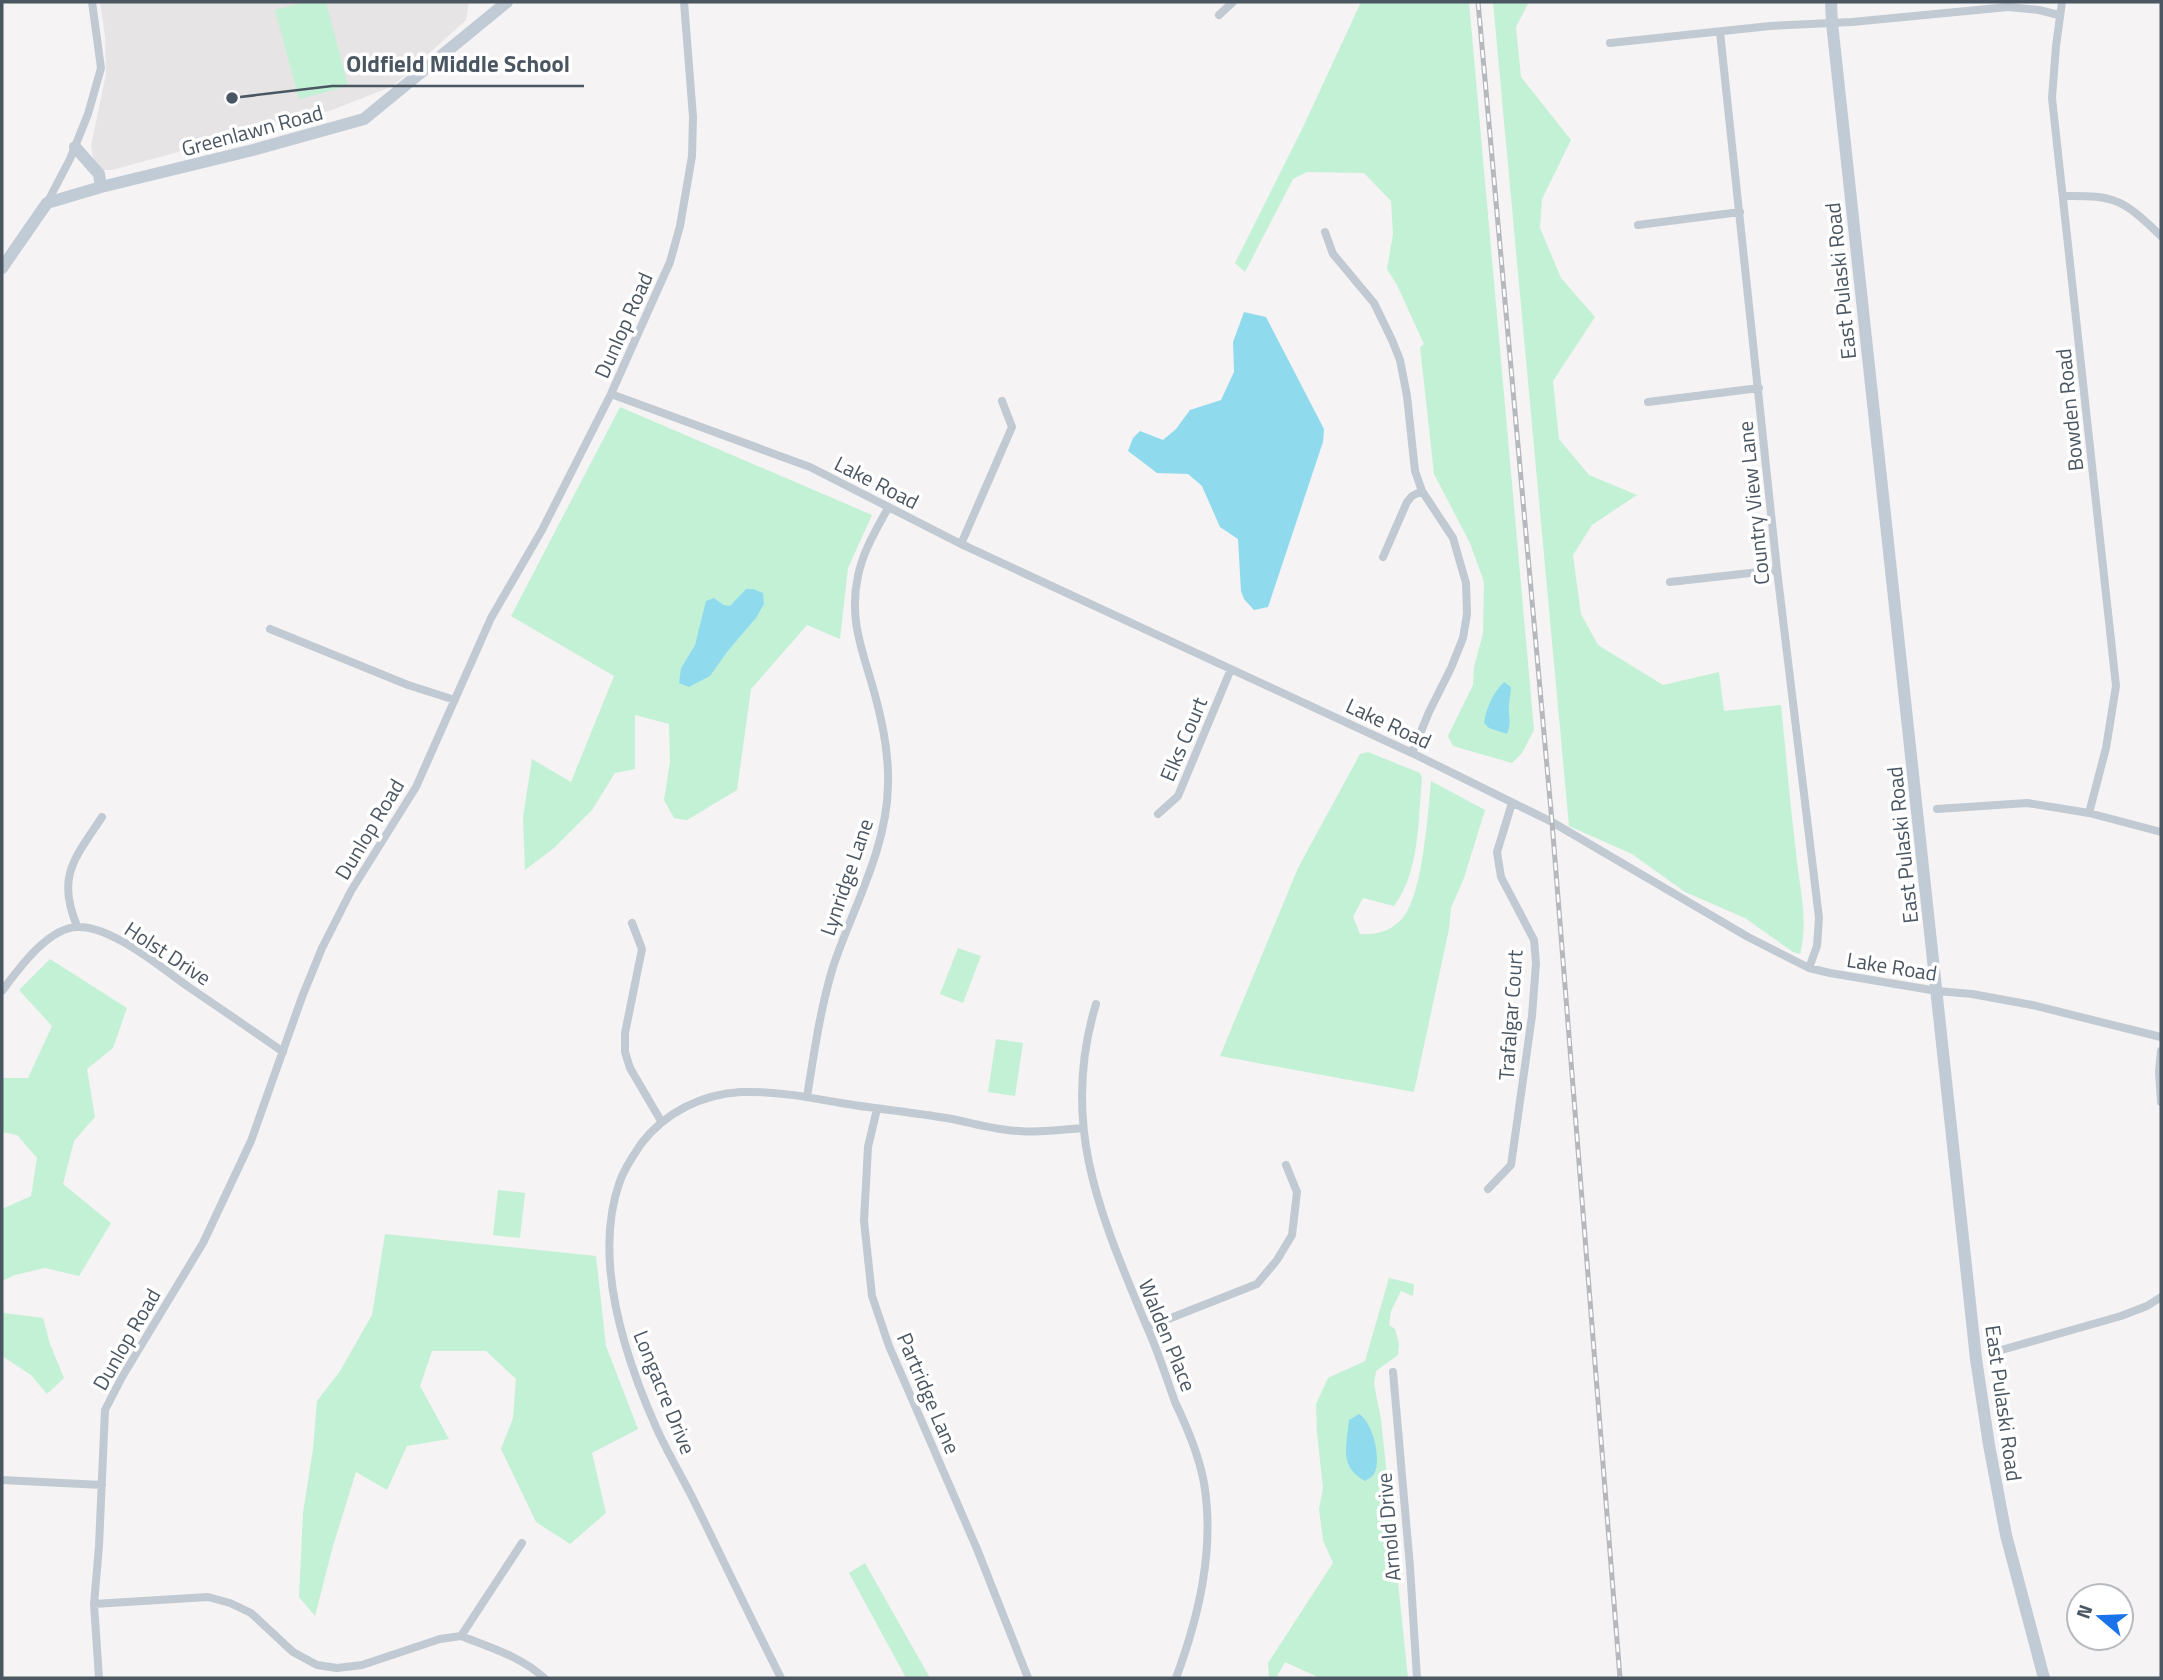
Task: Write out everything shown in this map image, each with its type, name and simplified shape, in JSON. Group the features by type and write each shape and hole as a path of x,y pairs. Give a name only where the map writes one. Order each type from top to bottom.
{"main road":[{"name":"Greenlawn Road","path":"47,203 364,119 507,2"},
{"name":"East Pulaski Road","path":"1831,2 1976,1359 2006,1535 2044,1678"},
{"path":"75,147 99,174 101,187"},
{"path":"2,268 47,203"}],"street":[{"path":"47,203 75,147 101,68 92,2"},
{"name":"Dunlop Road","path":"99,1678 94,1604 105,1410 203,1243 246,1152 322,948 351,891 416,787 491,618 542,530 611,394 670,262 692,156 693,117 684,2"},
{"path":"1219,15 1233,2"},
{"name":"Bowden Road","path":"2062,2 2052,98 2116,686 2106,748 2089,813"},
{"path":"1610,43 1770,26 2008,7 2059,15"},
{"name":"Country View Lane","path":"1720,32 1777,570 1819,918 1819,937 1809,968"},
{"path":"2063,196 2092,195 2114,199 2132,209 2161,236"},
{"path":"1638,225 1740,212"},
{"path":"1325,232 1333,254 1374,303 1400,360 1407,396 1415,471 1422,491 1453,538 1466,583 1467,614 1463,638 1412,753"},
{"path":"1648,402 1759,388"},
{"name":"Lake Road","path":"611,394 810,467 961,544 1412,753 1569,832 1748,937 1809,968 2020,1003 2161,1037"},
{"path":"961,544 1012,427 1002,401"},
{"path":"1382,556 1407,502 1422,491"},
{"name":"Lynridge Lane","path":"807,1097 820,1011 834,965 877,851 887,813 889,783 885,744 876,696 859,644 855,613 857,577 867,545 888,509"},
{"path":"1670,582 1777,570"},
{"path":"270,629 408,685 455,700"},
{"name":"Elks Court","path":"1158,814 1178,796 1231,669"},
{"name":"Trafalgar Court","path":"1488,1189 1511,1165 1536,963 1534,940 1501,877 1497,852 1511,803"},
{"path":"1937,809 2027,803 2089,813 2161,832"},
{"path":"2,991 40,945 77,926 66,892 68,877 75,859 102,817"},
{"path":"632,923 642,948 625,1033 625,1052 630,1068 661,1121"},
{"name":"Holst Drive","path":"77,926 101,932 125,943 283,1052"},
{"name":"Walden Place","path":"1096,1004 1081,1069 1082,1128 1087,1160 1120,1261 1175,1402 1188,1428 1204,1481 1208,1530 1201,1593 1191,1639 1176,1678"},
{"path":"2161,1051 2161,1102"},
{"name":"Longacre Drive","path":"781,1678 656,1427 621,1334 609,1249 614,1203 628,1163 661,1121 692,1103 739,1092 807,1097 1019,1131 1082,1128"},
{"name":"Partridge Lane","path":"877,1109 868,1147 864,1221 872,1296 889,1346 977,1549 1028,1678"},
{"path":"1147,1327 1256,1284 1277,1260 1292,1235 1297,1192 1286,1165"},
{"path":"1998,1352 2121,1316 2147,1306 2161,1297"},
{"name":"Arnold Drive","path":"1393,1372 1417,1678"},
{"path":"2,1480 102,1485"},
{"path":"461,1636 522,1543"},
{"path":"94,1604 208,1597 251,1613 293,1652 317,1665 337,1668 362,1665 440,1639 461,1636 506,1654 544,1678"}],"shaded area":[{"path":"100,2 469,2 466,20 393,86 332,110 112,170 101,170 94,163 91,146 106,74 105,36"}],"green space":[{"path":"305,2 326,2 348,86 299,99 275,10"},
{"path":"1361,2 1469,2 1534,730 1522,753 1512,763 1453,746 1448,736 1473,685 1474,667 1483,633 1484,582 1470,543 1434,474 1420,347 1424,344 1387,269 1393,234 1391,201 1364,173 1307,172 1293,179 1245,272 1235,263 1304,125"},
{"path":"1493,2 1529,2 1516,27 1521,77 1571,140 1542,199 1540,228 1561,278 1595,317 1553,381 1559,439 1589,475 1637,495 1592,525 1573,555 1581,614 1598,645 1663,685 1719,672 1724,711 1781,705 1804,929 1800,954 1793,952 1745,918 1685,892 1632,854 1569,826"},
{"path":"620,407 872,515 848,568 840,639 807,625 751,689 737,790 687,820 674,818 664,800 670,762 669,724 635,715 635,769 615,773 592,810 554,848 525,870 523,817 532,759 571,782 614,676 511,616","holes":["714,598 756,618 710,675 681,668 695,645"]},
{"path":"1368,752 1420,773 1422,778 1416,845 1409,877 1394,906 1363,898 1353,917 1360,934 1386,930 1400,921 1408,910 1423,855 1431,781 1485,810 1464,878 1451,908 1449,929 1414,1092 1220,1056 1298,868 1360,754"},
{"path":"958,948 981,956 963,1003 940,994"},
{"path":"50,959 127,1008 113,1048 87,1069 95,1117 74,1141 63,1184 111,1223 79,1276 45,1268 2,1281 2,1209 31,1196 37,1158 17,1135 2,1132 2,1078 28,1078 52,1026 19,990"},
{"path":"996,1039 1023,1043 1015,1096 988,1092"},
{"path":"498,1190 525,1193 520,1238 493,1235"},
{"path":"385,1234 596,1256 606,1346 638,1429 592,1453 606,1513 570,1544 536,1522 501,1449 513,1418 516,1379 486,1351 432,1351 420,1386 449,1439 407,1446 387,1490 356,1472 315,1616 299,1597 303,1513 317,1401 340,1371 372,1315"},
{"path":"1389,1278 1414,1284 1413,1296 1401,1291 1391,1311 1389,1325 1395,1329 1399,1344 1398,1355 1376,1371 1374,1384 1381,1419 1408,1678 1320,1678 1285,1662 1276,1678 1269,1678 1268,1663 1333,1563 1323,1540 1319,1509 1323,1488 1316,1404 1328,1378 1365,1361"},
{"path":"2,1307 4,1313 43,1318 64,1378 47,1394 31,1375 2,1356"},
{"path":"865,1563 930,1678 906,1678 849,1573"}],"water":[{"path":"1244,312 1266,317 1324,429 1323,442 1268,607 1254,610 1241,591 1238,539 1220,527 1202,486 1188,474 1157,473 1128,451 1133,438 1140,431 1163,440 1176,429 1190,410 1221,400 1234,372 1233,342"},
{"path":"746,589 763,593 764,604 756,618 710,676 689,687 679,683 681,668 695,645 706,601 714,598 730,606"},
{"path":"1504,682 1511,687 1507,734 1489,728 1484,723 1491,701"},
{"path":"1359,1414 1372,1433 1377,1460 1374,1474 1365,1481 1351,1469 1346,1455 1349,1420"}],"railway":[{"path":"1478,2 1552,822 1620,1678"}],"place":[{"name":"Oldfield Middle School","path":"232,98"}]}
